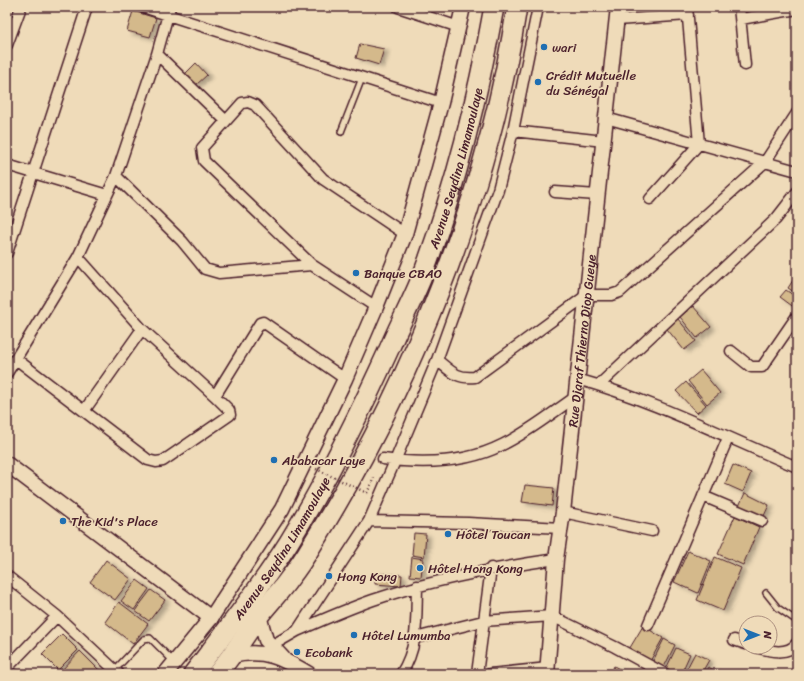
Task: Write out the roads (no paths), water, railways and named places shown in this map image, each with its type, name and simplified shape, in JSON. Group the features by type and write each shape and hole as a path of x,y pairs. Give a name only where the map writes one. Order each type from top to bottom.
{"highway":[{"name":"Avenue Seydina Limamoulaye","path":"193,674 236,619 288,542 324,480 369,393 424,270 440,222 468,126 487,46 494,7"},
{"name":"Avenue Seydina Limamoulaye","path":"217,674 232,656 259,616 289,579 338,502 373,439 414,349 462,231 486,152 500,98 517,7"}],"street":[{"path":"7,45 21,7"},
{"path":"7,252 87,7"},
{"path":"143,7 169,11 362,78 441,103"},
{"path":"398,7 459,27"},
{"path":"165,674 211,618 282,509 345,379 405,234 441,103 463,7"},
{"path":"297,631 369,521 396,461 437,360 498,190 513,131 538,7"},
{"path":"739,7 744,64"},
{"path":"741,19 797,9"},
{"path":"7,373 78,257 116,176 157,54 169,11"},
{"path":"618,13 687,11 699,144 650,199"},
{"name":"Rue Djaraf Thierno Diop Gueye","path":"547,671 556,559 563,512 574,398 587,295 618,13"},
{"path":"157,54 225,120"},
{"path":"376,307 312,265 204,161 202,148 225,120 242,103 248,102 255,104 323,179 405,234"},
{"path":"437,360 457,376 463,378 475,377 587,295 611,295 620,292 765,162 797,113"},
{"path":"606,118 797,171"},
{"path":"513,131 604,141"},
{"path":"7,165 107,195"},
{"path":"116,176 182,241 205,268 219,274 312,265"},
{"path":"555,192 597,195"},
{"path":"599,385 776,219 797,192"},
{"path":"16,359 148,460 156,462 163,461 230,415 229,410 215,396 142,329 78,257"},
{"path":"731,351 751,367 762,367 796,318"},
{"path":"215,396 260,323 263,322 345,379"},
{"path":"84,411 142,329"},
{"path":"577,379 599,385 660,408 797,467"},
{"path":"383,459 396,461 456,460 480,454 503,445 574,398"},
{"path":"648,625 728,438"},
{"path":"7,464 211,618"},
{"path":"703,496 762,521"},
{"path":"563,512 652,531"},
{"path":"369,521 468,523 561,528"},
{"path":"271,646 297,631 372,600 417,586 491,568 556,559"},
{"path":"477,674 491,568"},
{"path":"8,579 57,616 115,673"},
{"path":"401,674 410,660 415,638 417,586"},
{"path":"7,668 57,616"},
{"path":"259,616 263,631 271,646 286,661"},
{"path":"415,638 483,621 552,616 665,674"},
{"path":"734,640 738,641"},
{"path":"778,652 786,651 797,643"},
{"path":"232,656 256,652 286,661 309,674"},
{"path":"490,674 547,671"}],"lane":[{"path":"341,132 362,78"},
{"path":"766,593 778,608 797,621"},
{"path":"115,673 144,639 150,638 175,663"}],"place":[{"name":"wari","path":"544,47"},
{"name":"Crédit Mutuelle du Sénégal","path":"538,82"},
{"name":"Banque CBAO","path":"356,273"},
{"name":"Ababacar Laye","path":"274,460"},
{"name":"The Kid's Place","path":"63,521"},
{"name":"Hôtel Toucan","path":"448,534"},
{"name":"Hôtel Hong Kong","path":"420,568"},
{"name":"Hong Kong","path":"329,576"},
{"name":"Hôtel Lumumba","path":"354,635"},
{"name":"Ecobank","path":"297,652"}]}
